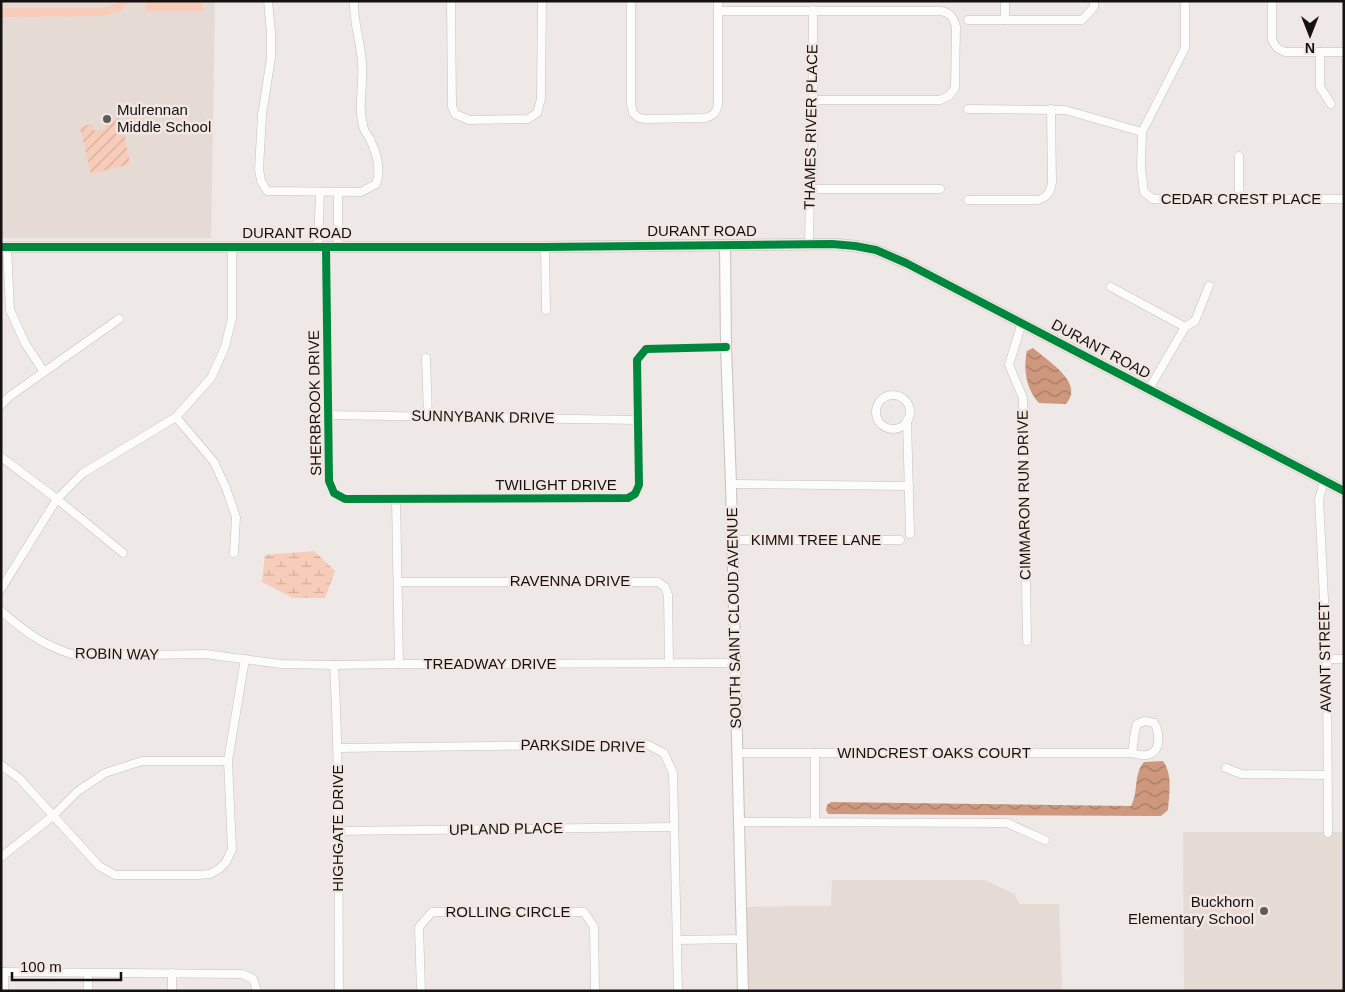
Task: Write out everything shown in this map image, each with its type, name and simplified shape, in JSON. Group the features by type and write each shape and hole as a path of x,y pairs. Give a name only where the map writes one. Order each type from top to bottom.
{"street":[{"path":"268,1 271,58 262,115 259,169 261,181 267,191 361,192 376,184 379,179 379,165 371,141 364,129 360,104 362,64 354,1"},
{"path":"451,1 452,106 455,114 469,120 528,119 537,113 541,99 542,1"},
{"path":"631,1 631,104 633,113 639,118 646,119 705,118 712,116 716,111 718,105 718,1"},
{"path":"1005,1 1005,20"},
{"path":"968,20 1082,20 1094,7 1094,1"},
{"path":"968,109 1066,110 1142,132 1185,48 1185,1"},
{"path":"1272,1 1272,40 1277,48 1285,52 1344,52"},
{"name":"THAMES RIVER PLACE","path":"809,244 810,189 813,177 812,10"},
{"path":"718,11 941,10 949,13 954,18 956,26 955,88 949,96 940,100 813,100"},
{"path":"1320,52 1320,87 1331,104"},
{"path":"968,200 1038,200 1047,195 1051,190 1052,182 1051,109"},
{"name":"CEDAR CREST PLACE","path":"1142,132 1142,190 1153,199 1344,199"},
{"path":"1239,156 1239,199"},
{"path":"810,189 940,189"},
{"name":"SHERBROOK DRIVE","path":"320,192 330,481 334,493 345,499 396,498"},
{"path":"338,192 338,247"},
{"name":"DURANT ROAD","path":"4,247 545,247 809,244 844,245 876,250 906,263 1022,322 1344,491"},
{"name":"SOUTH SAINT CLOUD AVENUE","path":"725,245 742,991"},
{"path":"4,247 10,310 25,343 44,372"},
{"path":"1,589 57,499 83,473 176,417 211,378 225,347 232,318 232,247"},
{"path":"545,247 546,310"},
{"path":"1149,389 1185,327 1195,321 1209,286"},
{"path":"1111,287 1185,327"},
{"path":"1,406 10,396 119,320"},
{"name":"CIMMARON RUN DRIVE","path":"1022,322 1010,365 1023,398 1027,642"},
{"name":"TWILIGHT DRIVE","path":"396,498 628,498 635,494 639,485 637,360 646,349 726,347"},
{"path":"426,358 428,417"},
{"path":"908,420 902,427 896,429 885,428 877,420 875,410 877,404 890,394 902,397 909,406 910,534"},
{"name":"SUNNYBANK DRIVE","path":"329,415 638,420"},
{"path":"176,417 214,462 226,488 236,517 234,553"},
{"path":"1,457 57,499 123,553"},
{"name":"AVANT STREET","path":"1324,481 1319,499 1327,659 1328,833"},
{"path":"731,484 909,486"},
{"path":"396,498 399,664"},
{"name":"KIMMI TREE LANE","path":"732,540 900,540"},
{"name":"RAVENNA DRIVE","path":"398,582 658,582 665,587 668,596 669,663"},
{"name":"ROBIN WAY","path":"1,611 31,636 60,651 78,656 205,654 245,659"},
{"path":"1,765 19,778 99,866 115,875 198,876 210,874 226,862 231,854 233,843 228,761 245,659"},
{"name":"TREADWAY DRIVE","path":"245,659 281,664 334,665 735,663"},
{"path":"1327,659 1344,659"},
{"name":"HIGHGATE DRIVE","path":"334,665 338,748 339,991"},
{"name":"WINDCREST OAKS COURT","path":"737,753 1132,753 1147,755 1156,750 1158,733 1154,723 1146,721 1137,724 1132,753"},
{"name":"PARKSIDE DRIVE","path":"338,748 646,744 664,753 673,772 678,940"},
{"path":"815,753 815,822"},
{"path":"1,857 54,815 78,791 105,773 142,761 228,761"},
{"path":"1226,768 1241,774 1327,775"},
{"path":"738,822 1007,823 1045,840"},
{"name":"UPLAND PLACE","path":"337,830 674,827"},
{"name":"ROLLING CIRCLE","path":"421,991 420,927 432,912 584,912 594,927 594,991"},
{"path":"678,991 678,940 741,939"},
{"path":"4,991 3,972 242,974 253,979 257,991"},
{"path":"88,973 88,991"},
{"path":"172,973 172,991"}],"shaded area":[{"name":"Mulrennan Middle School","path":"1,1 215,1 211,238 1,238"},
{"name":"Buckhorn Elementary School","path":"1183,832 1344,832 1344,991 1184,991"},
{"path":"832,880 985,880 1014,894 1020,904 1059,904 1062,991 746,991 744,907 831,906"}],"green space":[{"path":"119,1 131,1 120,11 104,16 1,17 1,8 98,8 108,7"},
{"path":"146,1 203,1 203,11 146,11"},
{"path":"119,118 120,123 122,123 130,164 91,174 80,127 92,124 95,131 105,129 104,121"},
{"path":"314,551 335,571 325,598 293,598 262,582 265,555"}],"water":[{"path":"1033,348 1063,373 1068,381 1071,388 1071,396 1066,404 1039,403 1031,391 1028,385 1025,365 1027,351"},
{"path":"1163,761 1168,772 1169,791 1168,810 1161,816 828,814 826,810 827,805 831,802 1131,806 1135,795 1138,772 1144,762"}],"cycle path":[{"path":"1,247 545,247 832,244 855,246 876,250 906,263 1344,491"},
{"path":"326,247 329,481 334,493 345,499 628,498 635,494 639,485 637,360 646,349 726,347"}],"place":[{"name":"Mulrennan Middle School","path":"107,119"},
{"name":"Buckhorn Elementary School","path":"1264,911"}]}
